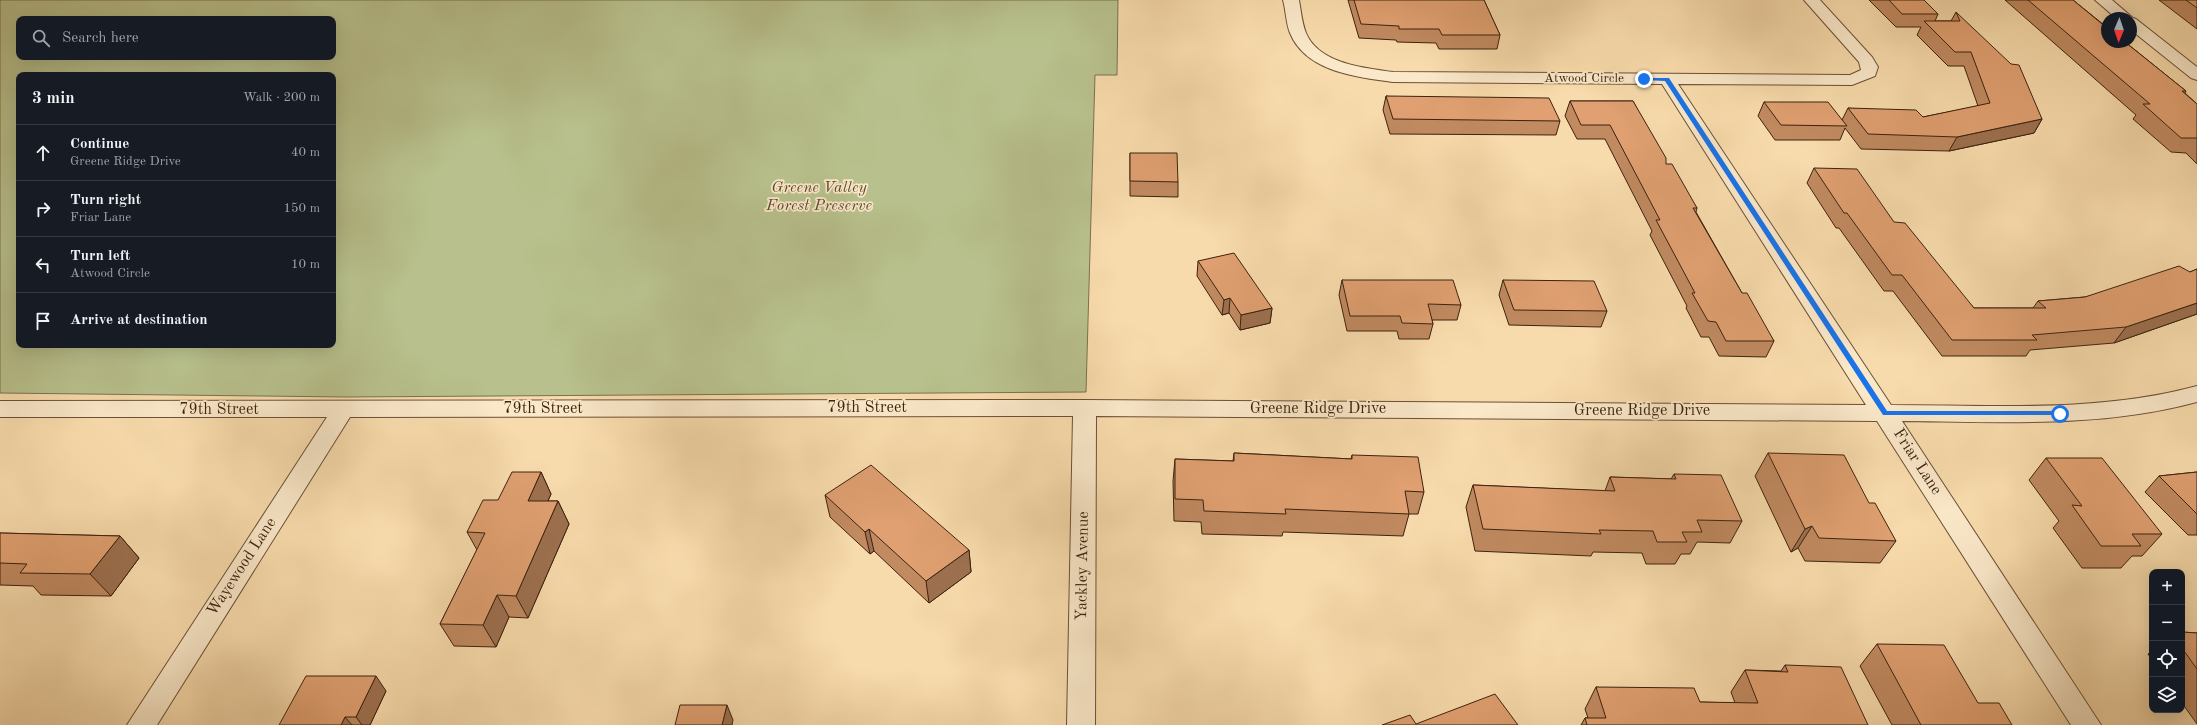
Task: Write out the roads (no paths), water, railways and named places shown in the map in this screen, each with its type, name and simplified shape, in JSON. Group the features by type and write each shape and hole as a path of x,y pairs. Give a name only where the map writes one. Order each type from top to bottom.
{"street":[{"name":"Atwood Circle","path":"1291,0 1298,34 1305,44 1319,56 1335,64 1365,73 1392,77 1852,80 1869,74 1870,67 1866,60 1812,0"},
{"path":"2103,0 2118,12"},
{"path":"2137,27 2197,75"},
{"name":"Friar Lane","path":"1667,79 2087,725"},
{"name":"Greene Ridge Drive","path":"1085,408 1885,413 2094,412 2174,401 2197,394"},
{"name":"79th Street","path":"0,409 343,410 1085,408"},
{"name":"Yackley Avenue","path":"1081,725 1085,408"},
{"name":"Wayewood Lane","path":"141,725 343,410"}],"park label":[{"name":"Greene Valley Forest Preserve","path":"819,197"}]}
